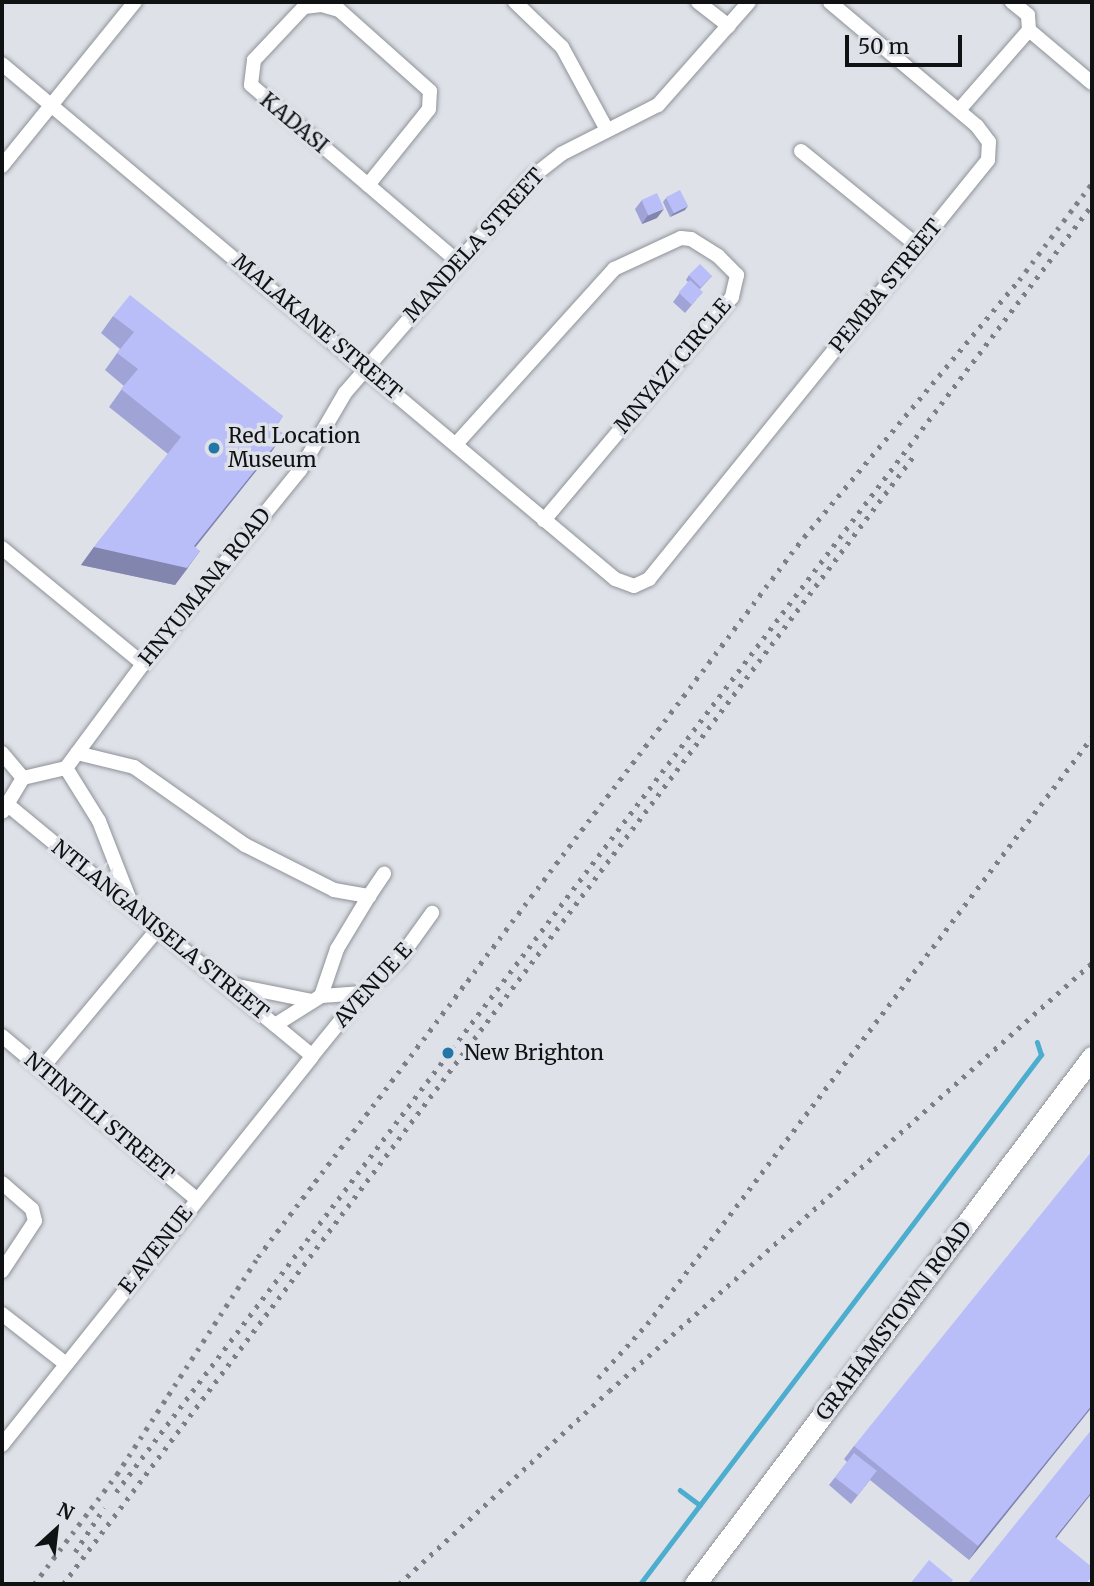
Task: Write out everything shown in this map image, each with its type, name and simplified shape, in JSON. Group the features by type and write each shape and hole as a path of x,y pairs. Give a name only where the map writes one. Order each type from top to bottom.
{"main road":[{"name":"GRAHAMSTOWN ROAD","path":"695,1584 1092,1057"}],"street":[{"path":"2,166 135,2"},
{"path":"515,2 562,47 607,130"},
{"path":"698,2 729,26"},
{"name":"MANDELA STREET","path":"367,368 531,177 561,154 658,105 749,2"},
{"name":"PEMBA STREET","path":"634,586 649,579 988,159 986,135 831,2"},
{"path":"958,110 1029,30 1028,15 1012,2"},
{"name":"KADASI","path":"368,185 429,108 430,91 339,10 321,5 304,7 254,60 251,85 368,185 457,261"},
{"path":"1029,30 1092,83"},
{"name":"MALAKANE STREET","path":"2,64 615,579 634,586"},
{"path":"801,150 918,246"},
{"name":"MNYAZI CIRCLE","path":"456,444 614,269 681,238 691,239 718,256 737,275 738,287 732,297 544,520"},
{"name":"HNYUMANA ROAD","path":"66,768 143,664 300,470 336,406 367,368"},
{"path":"2,548 143,664"},
{"path":"2,753 23,778"},
{"path":"77,753 134,767 245,845 334,890 369,896"},
{"path":"5,809 23,778 66,768 99,821 133,909"},
{"name":"NTLANGANISELA STREET","path":"5,809 158,929 312,1056"},
{"path":"275,1025 316,999 337,949 384,874"},
{"name":"AVENUE E","path":"312,1056 363,993 399,959 432,913"},
{"path":"42,1068 158,929"},
{"path":"226,984 316,999 363,993"},
{"name":"NTINTILI STREET","path":"2,1036 197,1199"},
{"name":"E AVENUE","path":"2,1445 312,1056"},
{"path":"2,1183 32,1209 35,1221 2,1271"},
{"path":"2,1314 66,1364"}],"building":[{"path":"680,190 688,206 674,213 666,197"},
{"path":"657,193 664,209 648,215 641,200"},
{"path":"700,264 712,276 701,287 689,275"},
{"path":"690,280 703,292 692,305 678,292"},
{"name":"Red Location Museum","path":"130,295 283,416 275,427 284,434 194,546 200,551 187,568 94,547 181,437 121,389 138,369 117,353 134,332 113,316"},
{"path":"1092,1151 1092,1405 978,1546 854,1446"},
{"path":"1092,1429 1092,1491 1055,1537 1092,1567 1092,1576 1086,1584 967,1584"},
{"path":"854,1453 877,1471 858,1495 835,1477"},
{"path":"929,1560 953,1580 950,1584 910,1584"}],"waterway":[{"path":"640,1584 1041,1055 1037,1043"},
{"path":"680,1490 700,1505"}],"railway":[{"path":"34,1584 117,1474 258,1257 804,537 1019,280 1092,183"},
{"path":"116,1492 1092,205"},
{"path":"63,1584 916,453"},
{"path":"598,1378 647,1324 1092,737"},
{"path":"399,1584 609,1391 1092,963"},
{"path":"75,1552 104,1508"}],"place":[{"name":"Red Location Museum","path":"214,448"},
{"name":"New Brighton","path":"448,1053"}]}
